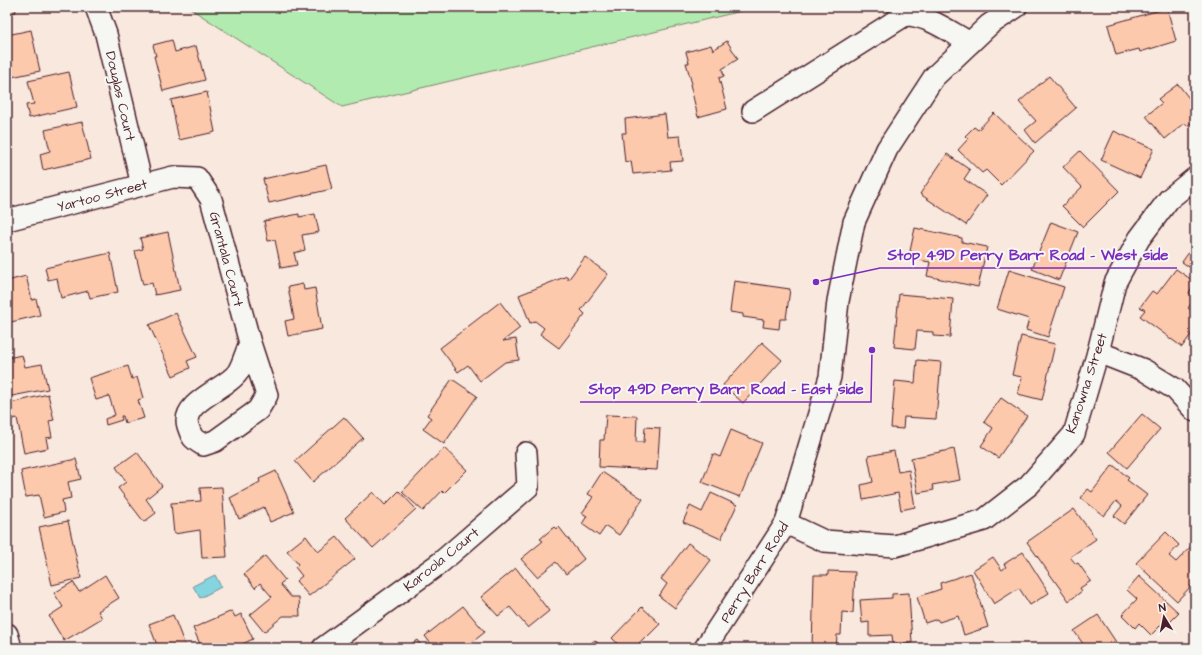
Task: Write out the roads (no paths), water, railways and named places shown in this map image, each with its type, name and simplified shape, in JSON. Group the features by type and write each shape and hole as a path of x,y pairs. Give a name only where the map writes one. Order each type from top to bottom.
{"street":[{"name":"Douglas Court","path":"96,7 106,34 142,185"},
{"name":"Perry Barr Road","path":"705,648 786,523 830,376 838,301 854,222 887,149 934,77 989,25 1016,7"},
{"path":"753,111 905,15 917,15 970,43"},
{"name":"Yartoo Street","path":"7,220 173,176 197,178"},
{"name":"Grantala Court","path":"197,178 212,200 250,343 267,395 258,410 215,441 203,445 192,438 187,423 188,414 195,406 238,373 250,343"},
{"name":"Kanowna Street","path":"786,523 824,541 895,546 984,520 1030,485 1074,434 1098,352 1115,283 1136,245 1169,199 1195,178"},
{"path":"1098,352 1150,374 1175,389 1195,411"},
{"name":"Karoola Court","path":"324,648 440,563 528,487 526,453"},
{"path":"7,634 10,648"}],"water":[{"path":"215,575 221,587 200,598 193,586"}],"place":[{"name":"Stop 49D Perry Barr Road - West side","path":"816,282"},
{"name":"Stop 49D Perry Barr Road - East side","path":"872,350"}]}
